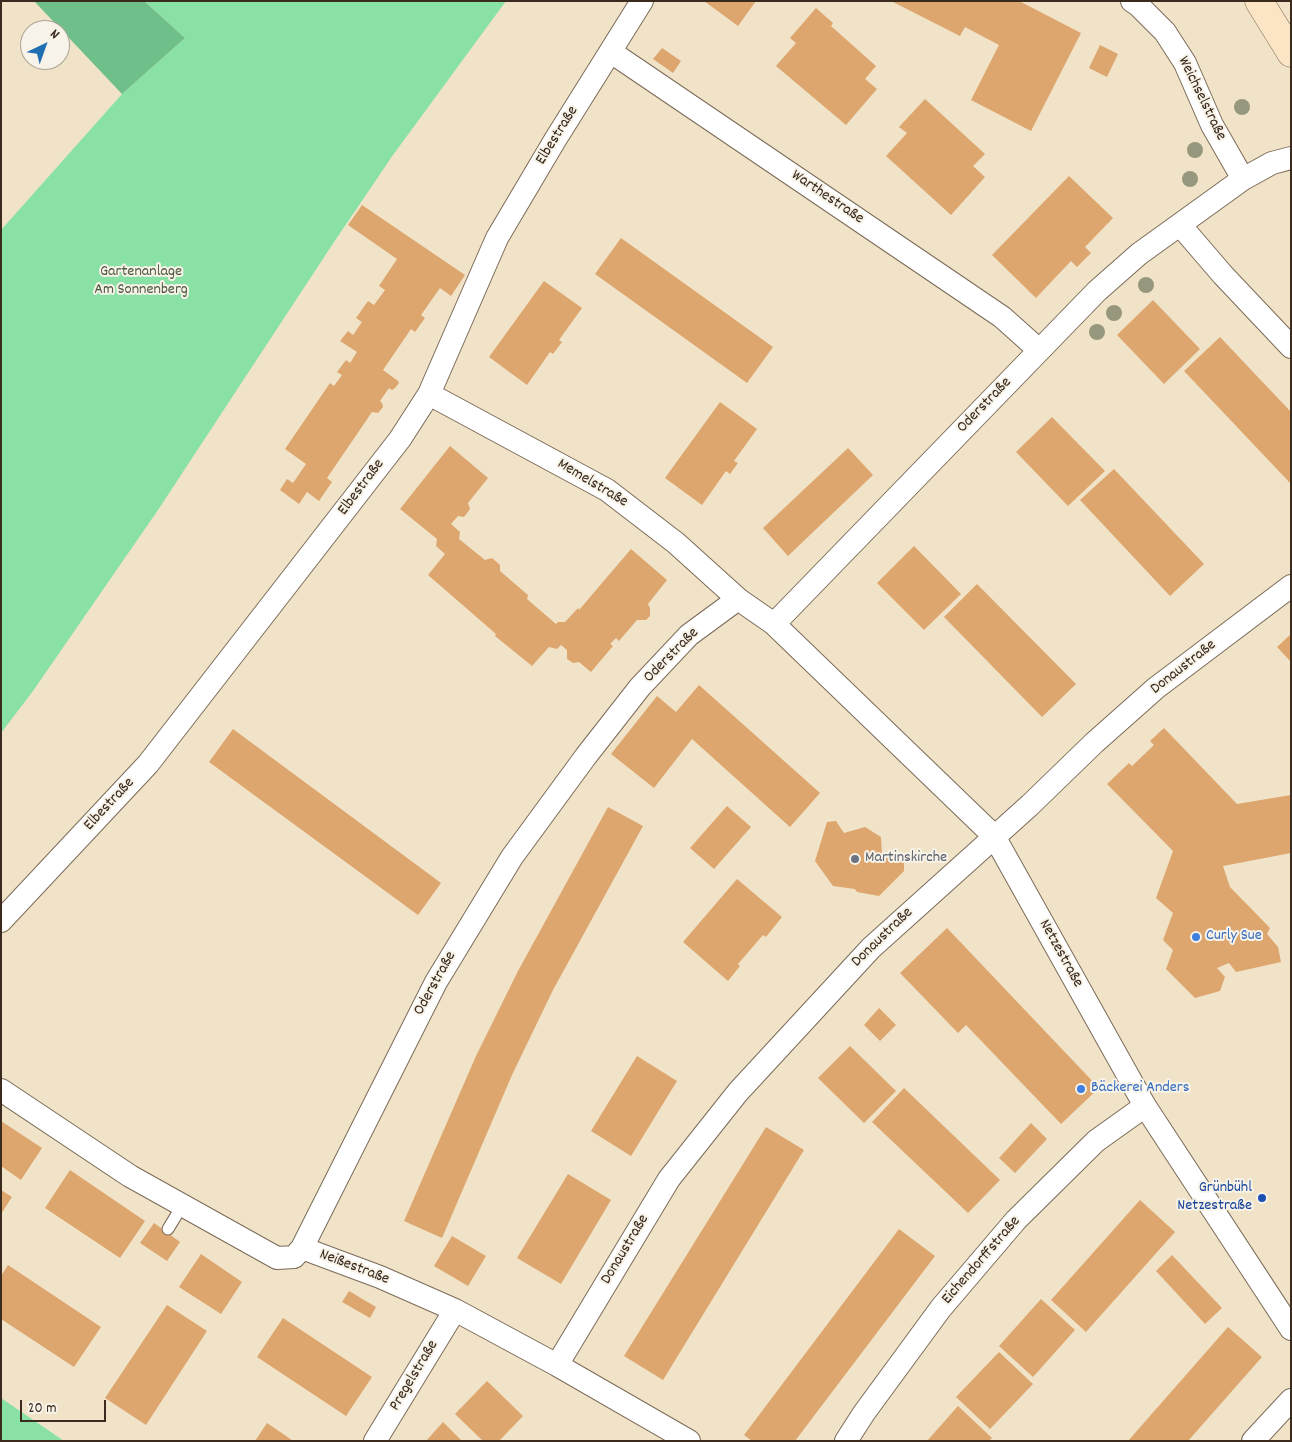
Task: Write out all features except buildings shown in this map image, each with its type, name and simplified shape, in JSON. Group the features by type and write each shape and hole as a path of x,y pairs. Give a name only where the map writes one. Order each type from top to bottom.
{"main road":[{"path":"1258,1 1291,53"}],"street":[{"name":"Elbestraße","path":"1,921 148,764 400,439 429,394 497,238 555,140 642,1"},
{"name":"Weichselstraße","path":"1132,1 1165,32 1186,63 1212,124 1243,179"},
{"name":"Warthestraße","path":"611,52 1002,317 1039,350"},
{"name":"Oderstraße","path":"774,624 1104,285 1139,254 1243,179 1272,163 1291,158"},
{"path":"1180,225 1223,275 1291,347"},
{"name":"Memelstraße","path":"429,394 607,490 676,542 738,599"},
{"name":"Donaustraße","path":"557,1364 669,1179 738,1092 871,948 1030,805 1094,743 1156,688 1291,586"},
{"name":"Oderstraße","path":"302,1248 436,982 512,857 586,756 640,687 689,635 738,599"},
{"path":"738,599 774,624"},
{"name":"Netzestraße","path":"774,624 994,836 1145,1106 1291,1329"},
{"name":"Neißestraße","path":"1,1090 130,1176 277,1258 294,1258 302,1248 380,1277 454,1310 557,1364 690,1441"},
{"name":"Eichendorffstraße","path":"846,1441 864,1413 941,1308 1016,1220 1096,1141 1145,1106"},
{"name":"Pregelstraße","path":"375,1441 454,1310"},
{"path":"1253,1441 1291,1400"}],"lane":[{"path":"168,1229 182,1206"}],"green space":[{"path":"34,1 144,1 185,38 122,94 70,39 70,20 52,20"},
{"name":"Gartenanlage Am Sonnenberg","path":"144,1 506,1 393,155 158,510 33,691 1,733 1,230 122,94 185,38"},
{"path":"1,1398 64,1441 1,1441"}],"place":[{"name":"Martinskirche","path":"855,859"},
{"name":"Curly Sue","path":"1196,937"},
{"name":"Bäckerei Anders","path":"1081,1089"},
{"name":"Grünbühl Netzestraße","path":"1262,1198"}]}
